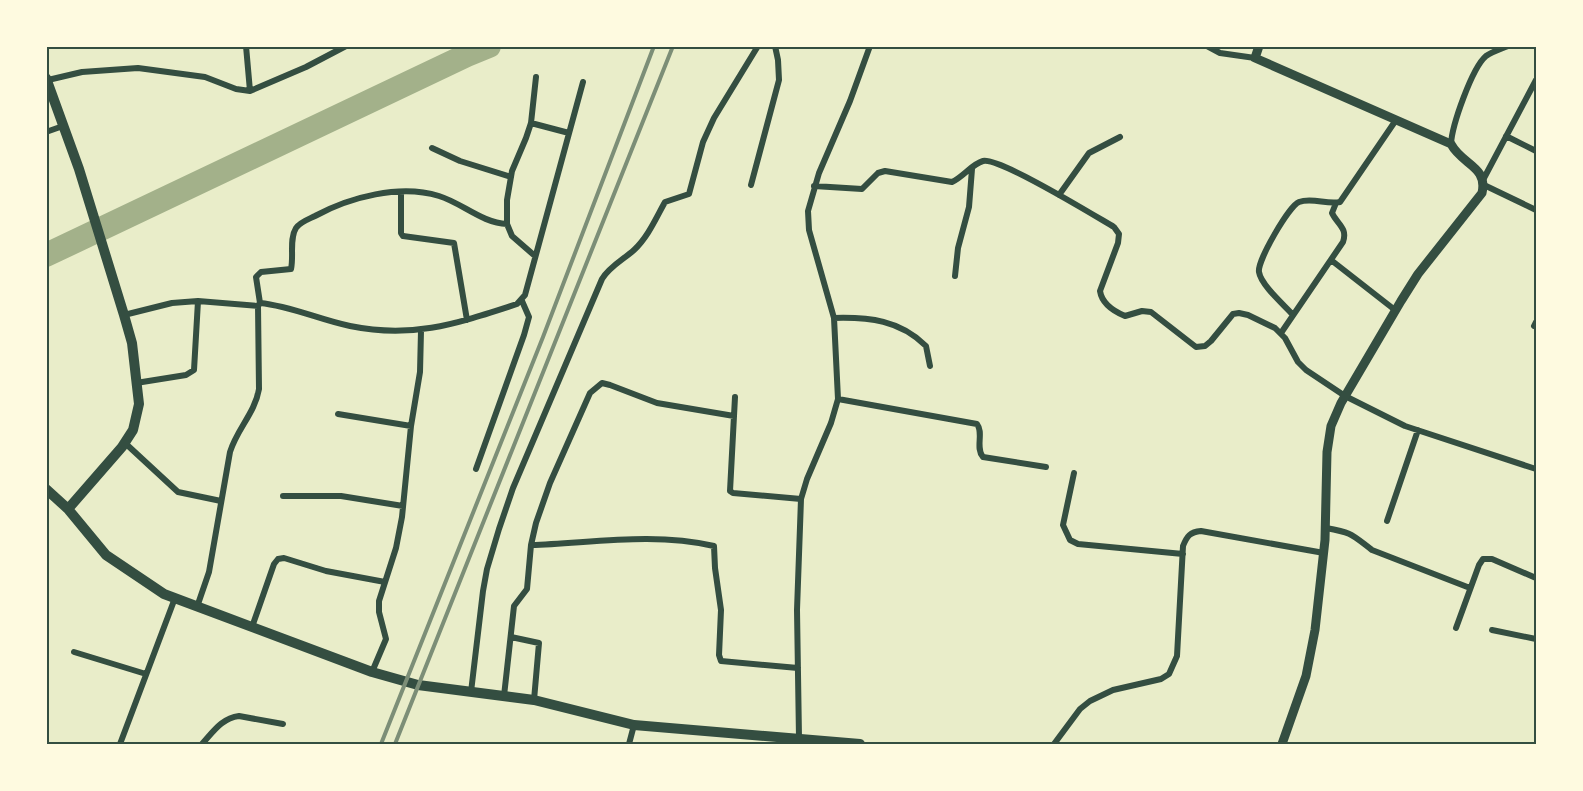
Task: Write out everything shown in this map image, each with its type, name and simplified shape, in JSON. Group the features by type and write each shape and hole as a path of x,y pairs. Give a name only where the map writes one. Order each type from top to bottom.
{"main road":[{"path":"47,79 79,169 132,343 139,404 133,430 125,443 68,509"},
{"path":"46,489 68,509 106,555 164,594 372,672 418,685 534,700 634,725 860,744"}],"street":[{"path":"246,46 250,91"},
{"path":"47,79 82,72 138,68 205,77 236,89 250,91 335,49 346,46"},
{"path":"471,692 483,591 499,529 513,488 602,279 606,272 644,239 665,202 689,194 704,142 714,118 758,46"},
{"path":"751,185 778,80 775,46"},
{"path":"799,738 797,600 801,499 838,399 834,318 808,221 814,186 850,101 870,46"},
{"path":"1207,46 1220,52 1255,58 1451,144"},
{"path":"1255,58 1259,46"},
{"path":"1508,46 1485,57 1478,67 1454,123 1451,144 1456,153 1481,173 1484,182 1536,210"},
{"path":"535,256 512,236 507,224 507,200 511,177 531,123 536,77"},
{"path":"1282,744 1311,654 1324,553 1327,452 1331,426 1345,396 1418,274 1482,193 1484,182 1536,80"},
{"path":"124,315 172,303 198,301 259,304 351,327 421,331 467,320 522,301 583,82"},
{"path":"1293,315 1264,284 1259,273 1260,262 1292,206 1305,200 1336,203 1343,199 1396,120"},
{"path":"531,123 569,132"},
{"path":"46,132 63,126"},
{"path":"1506,136 1536,151"},
{"path":"1059,195 1089,153 1120,137"},
{"path":"432,148 460,161 511,177"},
{"path":"814,186 862,189 878,173 885,171 952,182 982,161 994,163 1030,179 1114,226 1119,234 1118,243 1100,291 1105,304 1117,313 1125,316 1142,311 1151,312 1196,347 1205,346 1211,341 1233,314 1248,315 1281,333 1298,362 1306,370 1345,396 1418,430 1536,469"},
{"path":"956,276 958,249 969,207 972,169"},
{"path":"197,606 209,572 233,441 257,400 259,389 259,304 256,277 261,272 291,269 294,234 299,224 348,200 401,192 426,192 442,197 494,222 507,224"},
{"path":"401,192 401,233 403,236 447,240 454,244 467,320"},
{"path":"1281,333 1345,237 1343,226 1335,220 1332,213 1336,203"},
{"path":"1331,260 1395,310"},
{"path":"136,384 186,375 194,370 198,301"},
{"path":"476,469 525,335 529,317 522,301"},
{"path":"834,318 863,317 895,324 926,346 930,366"},
{"path":"372,672 386,639 379,606 396,548 403,506 411,426 420,372 421,331"},
{"path":"504,696 514,606 527,589 531,545 536,523 550,483 590,393 602,383 657,403 734,416"},
{"path":"735,397 730,491 801,499"},
{"path":"838,399 977,424 980,428 979,452 983,457 1046,467"},
{"path":"338,414 411,426"},
{"path":"1387,521 1418,430"},
{"path":"125,443 178,492 221,501"},
{"path":"1074,473 1063,525 1070,540 1078,544 1183,554"},
{"path":"283,496 341,496 403,506"},
{"path":"1326,528 1354,535 1372,550 1470,588"},
{"path":"1054,744 1080,709 1090,701 1113,690 1161,679 1170,674 1177,656 1183,554 1186,537 1192,532 1201,531 1324,553"},
{"path":"531,545 652,538 714,546 722,610 719,654 721,661 798,668"},
{"path":"252,627 274,564 278,559 284,558 326,571 385,582"},
{"path":"1456,628 1479,565 1484,559 1492,559 1536,578"},
{"path":"120,744 175,598"},
{"path":"1492,630 1536,639"},
{"path":"511,637 539,643 534,700"},
{"path":"74,652 146,674"},
{"path":"202,744 225,720 232,717 240,716 283,724"},
{"path":"629,744 634,725"}],"waterway":[{"path":"46,255 489,46"}],"railway":[{"path":"381,744 543,337 654,46"},
{"path":"395,744 673,46"}]}
